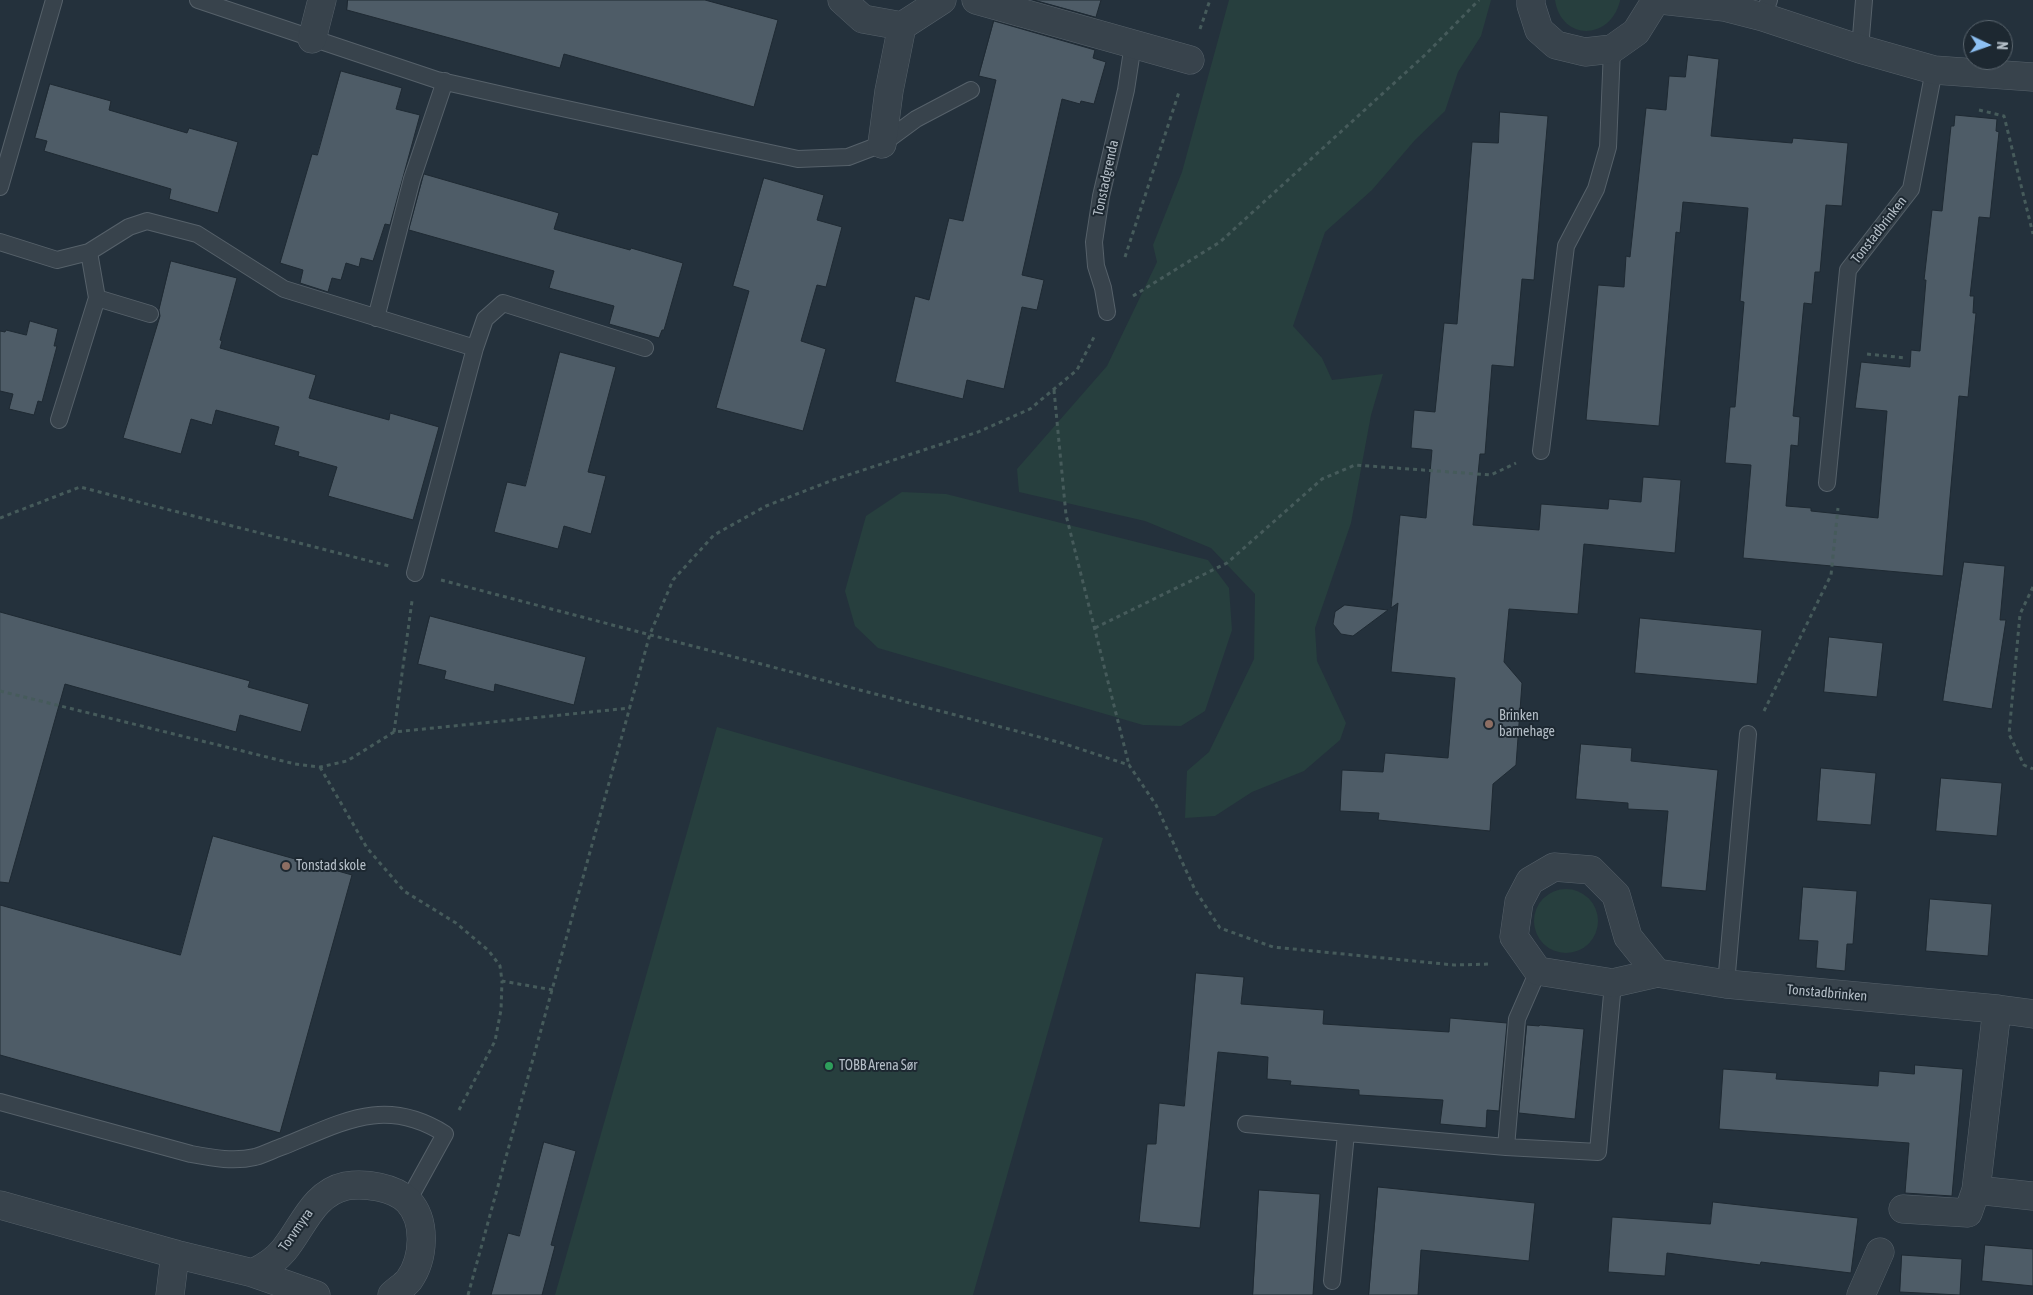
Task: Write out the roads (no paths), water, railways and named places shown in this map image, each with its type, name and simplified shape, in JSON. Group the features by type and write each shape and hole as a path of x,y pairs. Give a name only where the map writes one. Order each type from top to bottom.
{"street":[{"path":"312,39 322,0"},
{"path":"842,0 863,19 902,26 942,0"},
{"path":"976,0 1190,60"},
{"path":"1531,0 1539,30 1556,45 1585,52 1612,49 1636,32 1656,0"},
{"path":"1678,1 1724,7 1766,9 1860,49 1934,70 2033,77"},
{"path":"882,144 888,90 902,26"},
{"path":"1538,971 1514,937 1519,902 1530,881 1554,867 1591,870 1616,896 1628,936 1658,973"},
{"name":"Tonstadbrinken","path":"1538,971 1613,982 1658,973 1726,984 2033,1014"},
{"path":"1903,1209 1968,1213 1976,1190 1997,1009"},
{"name":"Torvmyra","path":"253,1273 269,1264 283,1251 311,1208 330,1192 346,1186 370,1185 391,1191 408,1201"},
{"path":"1976,1190 2033,1196"},
{"path":"392,1295 409,1280 420,1256 421,1234 418,1216 408,1201"},
{"path":"0,1204 175,1254 253,1273 316,1295"},
{"path":"1861,1295 1880,1252"},
{"path":"170,1295 175,1254"}],"lane":[{"path":"0,187 54,0"},
{"path":"198,0 312,39 445,81 798,159 848,157 882,144 916,119 971,90"},
{"path":"1860,49 1864,0"},
{"name":"Tonstadgrenda","path":"1107,312 1103,288 1096,266 1094,242 1101,196 1126,90 1133,44"},
{"path":"1541,451 1566,246 1596,189 1608,147 1612,49"},
{"name":"Tonstadbrinken","path":"1827,482 1848,270 1912,189 1934,70"},
{"path":"376,318 412,179 445,81"},
{"path":"0,242 57,260 89,252 129,227 147,221 197,234 284,289 475,348"},
{"path":"59,420 97,298 89,252"},
{"path":"97,298 150,314"},
{"path":"416,573 475,348 485,319 503,303 645,348"},
{"path":"1726,984 1748,734"},
{"path":"1506,1147 1517,1019 1538,971"},
{"path":"1246,1124 1506,1147 1598,1152 1613,982"},
{"path":"0,1102 172,1149 219,1159 237,1160 256,1157 350,1120 371,1115 391,1114 411,1117 445,1134 408,1201"},
{"path":"1332,1281 1346,1133"}],"place":[{"name":"Brinken barnehage","path":"1489,724"},
{"name":"Tonstad skole","path":"286,866"},
{"name":"TOBB Arena Sør","path":"829,1066"}]}
